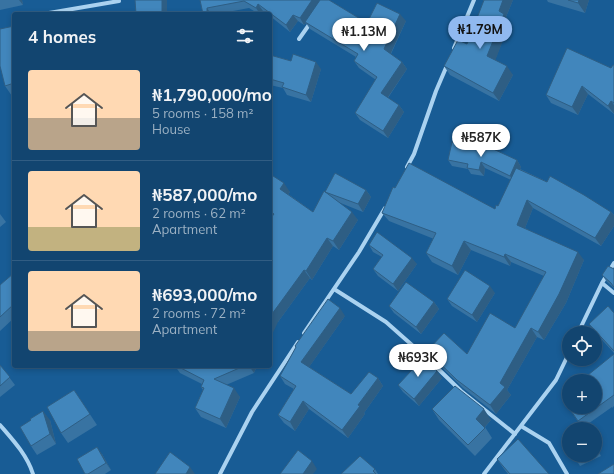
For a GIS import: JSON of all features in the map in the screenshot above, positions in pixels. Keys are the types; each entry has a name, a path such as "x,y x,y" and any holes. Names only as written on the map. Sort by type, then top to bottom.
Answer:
{"street":[{"path":"453,50 474,0"},
{"path":"55,12 119,1"},
{"path":"299,39 313,20"},
{"path":"403,174 414,154 450,56"},
{"path":"304,334 359,252 388,202"},
{"path":"581,326 602,283 614,263"},
{"path":"602,283 614,293"},
{"path":"334,289 386,322 461,391 515,434"},
{"path":"220,474 252,412 299,341"},
{"path":"484,474 556,380 563,366"},
{"path":"0,425 18,446 32,469 33,474"},
{"path":"521,426 549,443 567,474"}],"building":[{"path":"135,0 162,0 162,12 136,12"},
{"path":"200,0 312,0 300,18 293,15 286,25 272,14 272,12 269,12 258,4 256,8 244,1 207,8 207,12 203,12"},
{"path":"320,0 329,0 367,23 377,3 400,14 384,49 402,62 381,93 399,105 383,131 355,113 377,77 354,61 358,54 305,22"},
{"path":"484,0 503,0 499,11 504,14 487,56 507,66 493,93 444,66 458,40 467,44"},
{"path":"568,0 579,0 578,3"},
{"path":"12,26 12,84 5,86 0,66 0,29"},
{"path":"567,48 611,68 614,65 614,103 611,101 608,106 582,86 572,107 546,95"},
{"path":"293,54 316,62 306,95 282,87 284,83 272,80 272,56 291,61"},
{"path":"452,142 491,148 517,160 510,176 481,162 479,170 467,168 468,164 448,160"},
{"path":"409,163 495,209 496,205 498,206 516,168 547,182 550,176 611,212 595,238 527,200 517,225 578,252 559,294 538,332 531,328 500,383 505,387 490,405 457,380 427,351 444,333 467,354 490,313 515,328 546,272 505,254 504,257 464,241 452,266 426,253 436,233 382,213 393,187 395,188"},
{"path":"335,173 366,190 358,204 325,192"},
{"path":"272,175 284,183 280,189 313,212 324,191 352,212 333,241 327,238 306,271 304,270 272,314 272,216 274,214 272,212"},
{"path":"377,232 412,258 393,284 373,269 383,255 369,245"},
{"path":"608,266 614,269 614,287 602,275"},
{"path":"465,270 490,286 472,315 447,299"},
{"path":"12,275 12,306 0,317 0,285"},
{"path":"406,282 434,302 416,327 389,306"},
{"path":"328,299 340,308 301,362 351,394 369,372 378,378 342,430 303,401 290,422 278,415 296,386 280,376 296,347 295,346"},
{"path":"608,306 614,313 614,351 602,338 602,326 591,326 589,324"},
{"path":"614,354 614,395 602,404 602,374 589,374 599,366 602,366 602,364"},
{"path":"424,357 437,371 414,399 398,385"},
{"path":"0,365 10,377 0,386"},
{"path":"181,368 239,368 214,379 234,388 220,419 195,408 204,388 201,387 204,380"},
{"path":"455,386 484,409 476,419 485,428 468,445 432,409"},
{"path":"74,390 90,414 61,433 47,407"},
{"path":"43,411 50,434 31,446 20,427"},
{"path":"573,414 588,414 578,421"},
{"path":"518,439 549,474 510,474 497,459"},
{"path":"97,447 106,463 88,474 85,474 77,459"},
{"path":"298,450 312,461 303,474 280,474"},
{"path":"170,452 190,467 186,474 155,474"},
{"path":"360,456 375,469 373,471 376,474 341,474"},
{"path":"614,464 614,474 598,474"}]}
